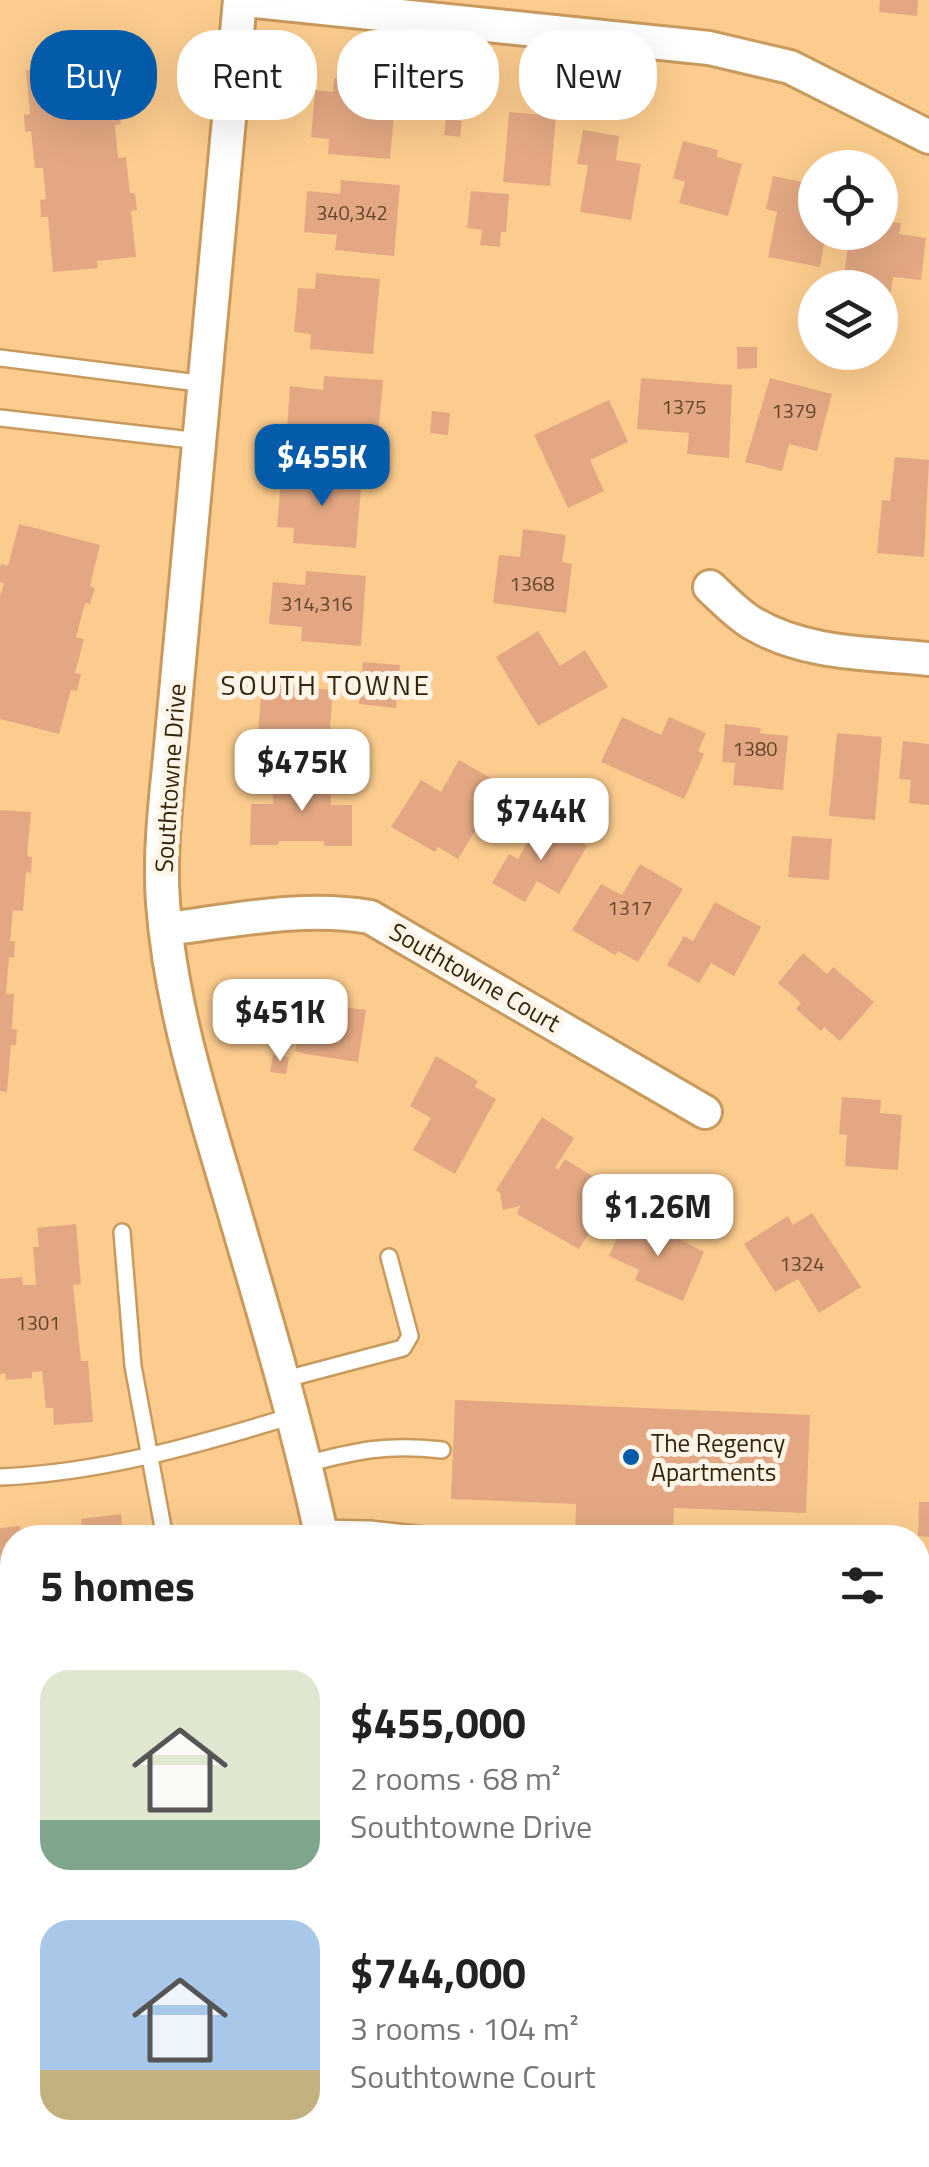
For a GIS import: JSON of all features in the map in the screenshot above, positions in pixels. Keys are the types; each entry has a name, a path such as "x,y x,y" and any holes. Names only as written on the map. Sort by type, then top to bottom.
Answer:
{"street":[{"path":"243,0 709,48 790,67 929,138"},
{"name":"Southtowne Drive","path":"243,0 162,854 166,929 192,1066 306,1464 319,1525"},
{"path":"710,588 750,622 785,639 815,648 929,659"},
{"name":"Southtowne Court","path":"166,929 302,913 370,916 705,1112"}],"lane":[{"path":"0,358 206,384"},
{"path":"0,418 200,441"},
{"path":"122,1232 133,1366 162,1525"},
{"path":"282,1380 403,1348 410,1336 389,1258"},
{"path":"0,1478 184,1449 292,1416"},
{"path":"306,1464 370,1448 400,1445 442,1450"}],"building":[{"path":"880,0 918,0 917,16 879,12"},
{"path":"26,70 30,70 30,114"},
{"path":"337,78 337,120 394,120 390,159 328,154 329,139 311,137 312,120 317,120 317,90 333,92"},
{"path":"509,112 519,113 519,120 556,120 550,186 503,182"},
{"path":"30,114 30,120 120,120 121,124 115,125 118,158 126,157 130,193 135,193 137,210 131,211 136,257 97,261 98,268 53,272 48,217 41,217 40,200 46,199 43,168 35,168 31,131 25,132 24,115"},
{"path":"446,120 462,121 460,137 444,135"},
{"path":"583,130 619,136 616,160 641,164 631,220 580,212 588,165 577,164"},
{"path":"683,141 718,150 717,157 742,164 728,216 679,203 685,182 673,178"},
{"path":"773,176 798,181 798,250 823,250 820,267 768,257 777,212 766,209"},
{"path":"341,180 400,185 394,256 335,250 337,235 304,232 307,191 340,194"},
{"path":"471,191 509,194 506,232 501,232 500,247 480,245 482,230 467,228"},
{"path":"898,223 899,234 926,238 921,280 898,278 898,270 845,270 847,250 898,250"},
{"path":"316,273 380,279 373,354 310,349 311,334 294,332 298,288 315,289"},
{"path":"737,347 757,347 757,368 737,369"},
{"path":"324,376 383,380 377,451 318,446 319,431 287,429 290,386 323,390"},
{"path":"641,378 732,385 729,458 687,454 689,433 637,429"},
{"path":"770,378 832,394 817,451 789,444 782,471 745,462"},
{"path":"609,400 628,442 590,460 604,491 568,508 534,435"},
{"path":"432,411 450,413 448,435 430,433"},
{"path":"895,457 929,460 924,557 877,553 882,500 890,501"},
{"path":"299,471 362,476 356,548 293,543 294,528 277,527 281,482 298,483"},
{"path":"19,524 100,545 90,586 95,588 90,604 85,603 76,637 84,639 75,673 81,674 77,691 71,690 59,734 0,719 0,596 4,583 0,582 0,568 1,564 8,566"},
{"path":"523,529 566,535 562,562 572,564 566,613 493,603 499,555 520,557"},
{"path":"306,571 366,576 361,646 301,641 302,627 269,624 273,582 305,585"},
{"path":"538,631 560,666 585,650 608,687 538,726 496,657"},
{"path":"363,662 400,665 396,708 359,704"},
{"path":"262,684 333,690 329,739 258,732"},
{"path":"622,717 661,735 669,717 706,733 698,751 704,754 684,799 601,762"},
{"path":"725,724 788,736 783,790 733,785 735,763 722,762"},
{"path":"837,733 882,737 875,820 829,816"},
{"path":"903,741 929,744 929,805 909,803 911,780 899,779"},
{"path":"459,760 503,785 458,859 438,847 435,852 391,827 421,780 441,792"},
{"path":"273,775 331,775 331,805 352,805 352,846 324,846 324,841 250,845 251,804 273,804"},
{"path":"0,810 31,812 27,856 32,857 31,873 26,872 23,911 13,910 10,941 15,941 14,958 9,957 6,994 14,994 12,1029 17,1029 16,1045 11,1045 7,1092 0,1091"},
{"path":"541,819 587,846 559,894 537,881 525,902 492,883 509,854 518,859"},
{"path":"792,836 832,839 829,880 788,877"},
{"path":"640,864 683,889 638,962 618,951 615,955 572,930 601,884 622,895"},
{"path":"715,902 761,927 734,976 711,963 699,983 667,965 684,936 693,941"},
{"path":"803,953 827,974 833,967 874,1002 840,1041 824,1027 821,1031 796,1009 801,1003 778,983"},
{"path":"314,998 366,1010 358,1062 305,1054 295,1051 297,1043 275,1039 280,1001 313,1006"},
{"path":"273,1055 289,1057 286,1074 270,1072"},
{"path":"436,1056 478,1081 475,1087 496,1099 455,1174 413,1150 431,1118 410,1106"},
{"path":"842,1097 881,1100 880,1113 902,1115 898,1170 845,1166 847,1135 839,1134"},
{"path":"542,1117 574,1138 555,1168 558,1170 565,1159 616,1191 579,1249 517,1214 520,1206 503,1210 496,1190"},
{"path":"812,1213 861,1287 819,1313 798,1279 775,1292 744,1244 788,1216 793,1225"},
{"path":"624,1222 654,1235 658,1228 704,1252 683,1301 635,1280 639,1270 609,1256"},
{"path":"76,1224 81,1284 73,1285 81,1361 88,1361 93,1422 54,1425 53,1408 46,1408 42,1371 32,1372 32,1378 6,1380 5,1373 0,1374 0,1279 22,1277 23,1285 36,1285 33,1247 39,1247 37,1228"},
{"name":"The Regency Apartments","path":"455,1400 810,1415 806,1513 674,1508 673,1525 575,1525 576,1504 451,1499"},
{"path":"919,1502 929,1502 929,1525 918,1525"},
{"path":"121,1514 122,1525 82,1525 81,1519"}],"place":[{"name":"The Regency Apartments","path":"631,1457"}],"district":[{"name":"SOUTH TOWNE","path":"326,685"}]}
